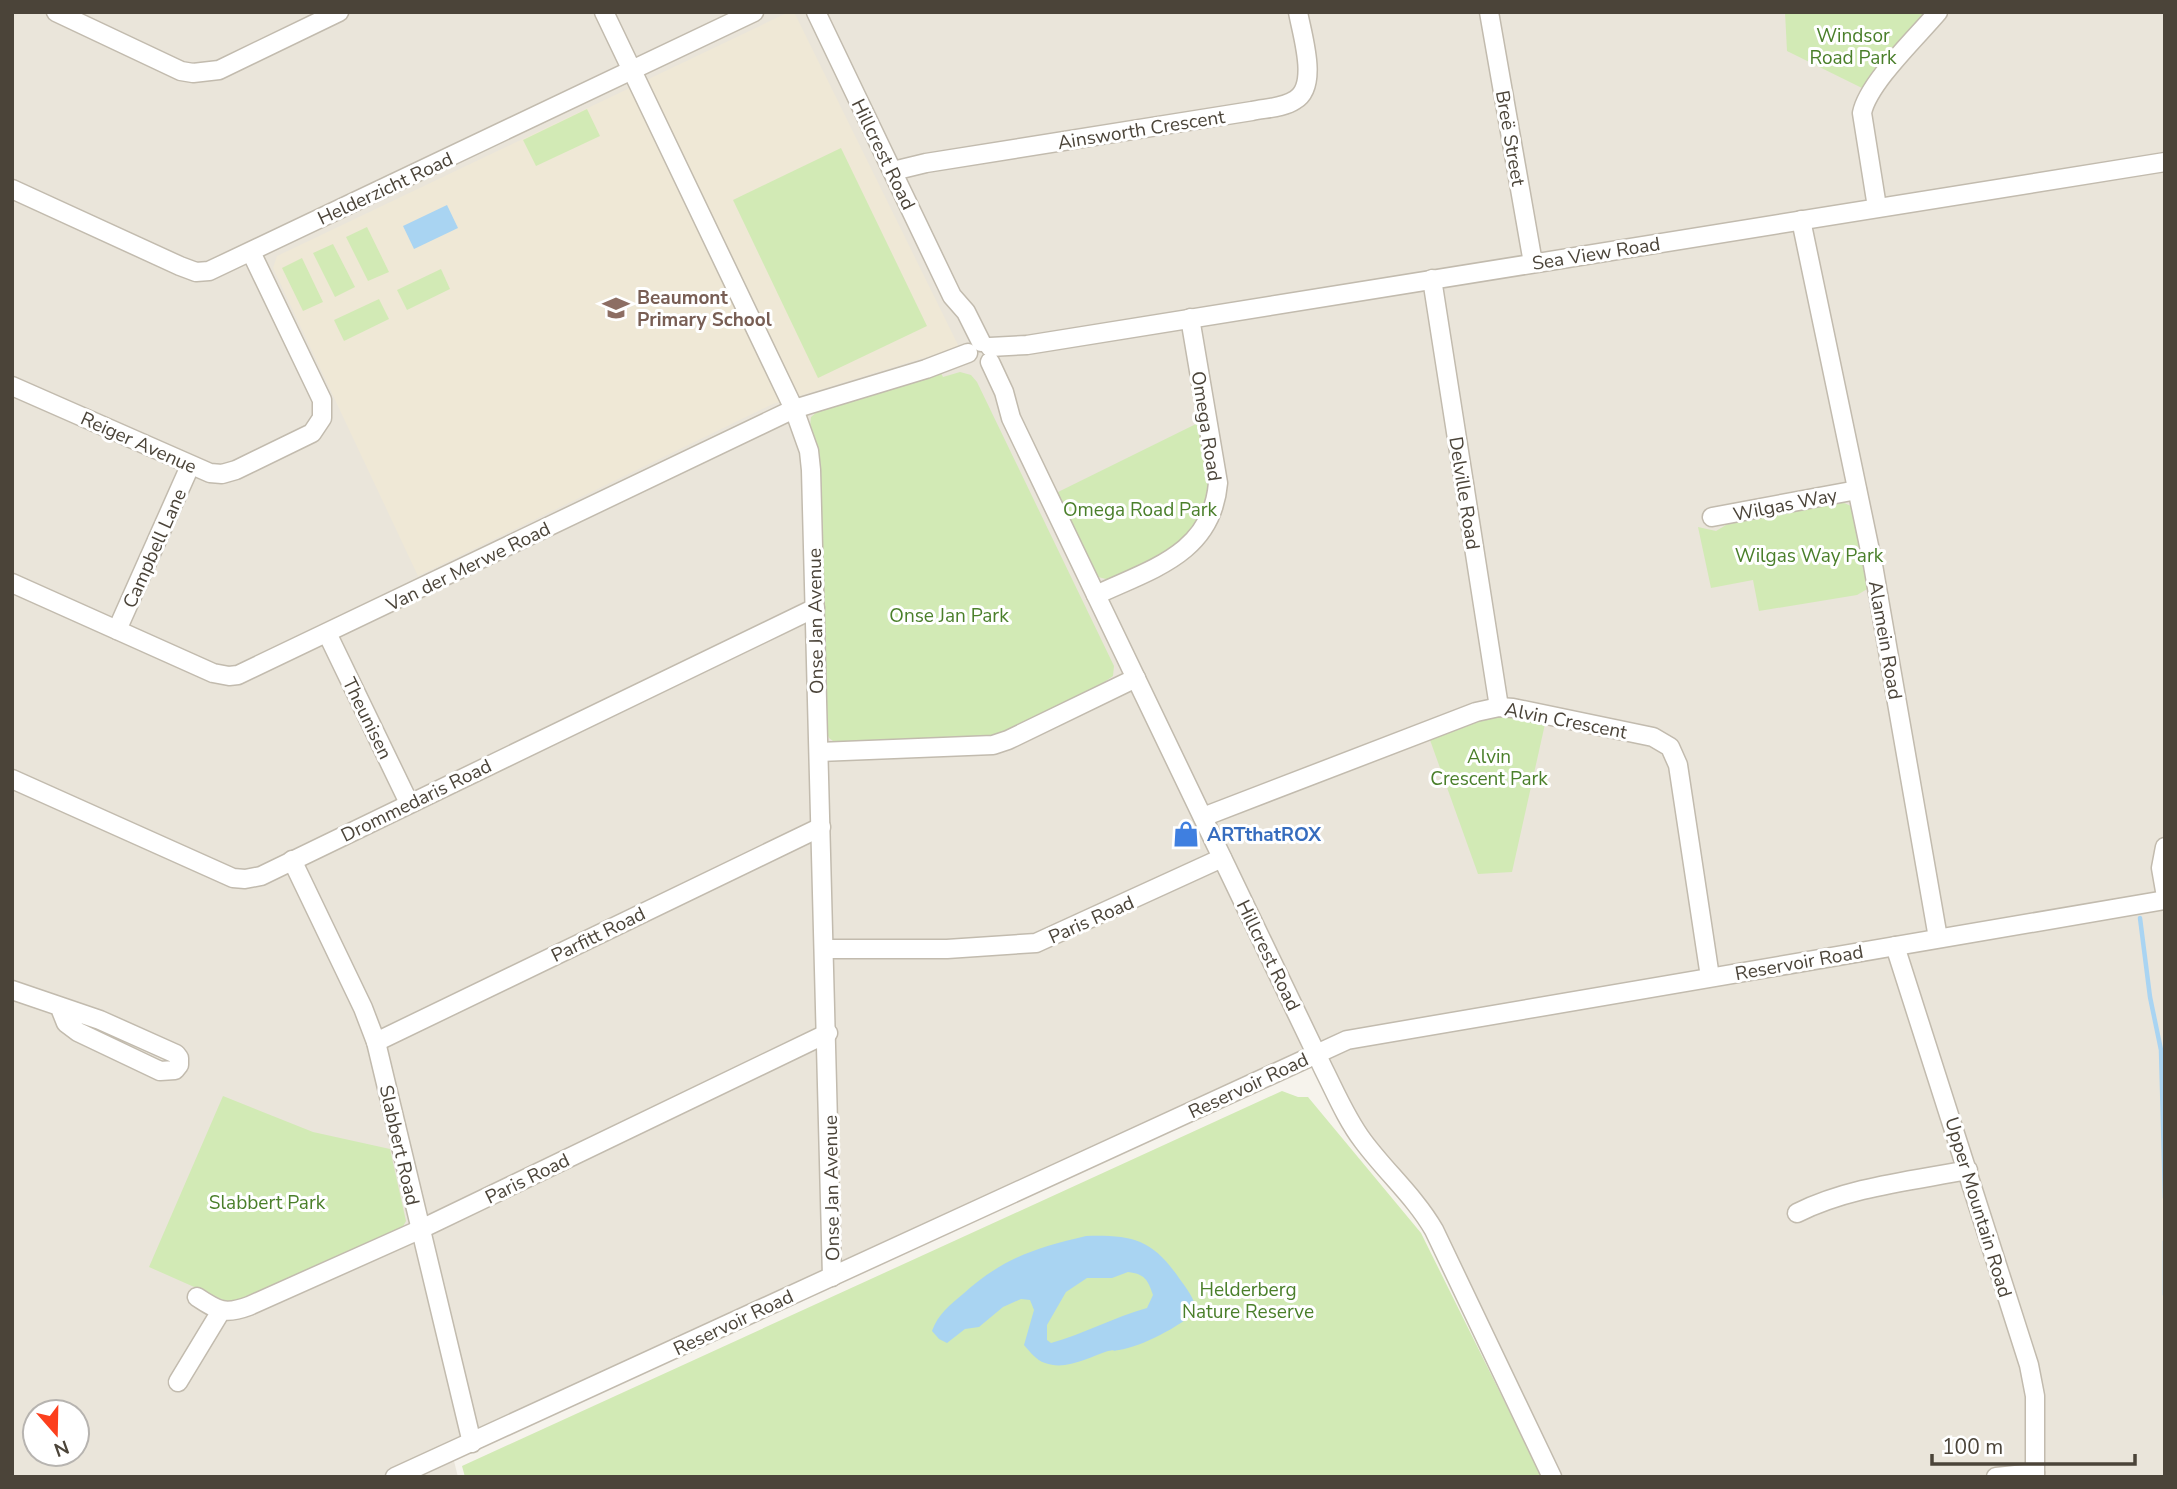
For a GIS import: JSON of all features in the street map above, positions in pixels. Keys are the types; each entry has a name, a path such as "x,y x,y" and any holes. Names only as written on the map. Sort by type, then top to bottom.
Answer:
{"street":[{"path":"56,12 85,18 181,71 204,73 219,70 339,12"},
{"name":"Onse Jan Avenue","path":"604,12 794,409 809,451 828,1033 832,1277"},
{"name":"Helderzicht Road","path":"12,190 196,272 209,271 754,12"},
{"name":"Hillcrest Road","path":"816,12 953,296 956,316 1004,392 1011,418 1353,1127 1424,1212 1552,1477"},
{"name":"Ainsworth Crescent","path":"893,171 926,163 1252,111 1293,102 1301,96 1308,81 1298,12"},
{"name":"Breë Street","path":"1489,12 1533,263"},
{"path":"1877,207 1861,113 1863,106 1872,89 1938,12"},
{"name":"Sea View Road","path":"981,355 1190,318 2165,162"},
{"name":"Alamein Road","path":"1801,219 1873,565 1938,938"},
{"name":"Reiger Avenue","path":"12,386 210,473 222,474 236,470 312,433 322,418 319,392 251,252"},
{"name":"Delville Road","path":"1432,279 1499,706"},
{"name":"Omega Road","path":"1096,595 1177,556 1196,540 1214,507 1218,482 1190,318"},
{"name":"Van der Merwe Road","path":"12,583 213,673 229,676 246,672 794,409 981,355"},
{"name":"Campbell Lane","path":"117,630 191,466"},
{"name":"Wilgas Way","path":"1712,517 1857,490"},
{"name":"Drommedaris Road","path":"12,779 233,878 261,876 815,608"},
{"name":"Theunisen","path":"327,633 409,803"},
{"path":"819,752 993,745 1136,678"},
{"name":"Alvin Crescent","path":"1203,817 1476,712 1499,706 1653,737 1670,747 1678,765 1710,977"},
{"name":"Parfitt Road","path":"376,1042 821,827"},
{"path":"2165,847 2161,868 2165,891"},
{"name":"Paris Road","path":"825,949 947,949 1037,943 1222,858"},
{"name":"Slabbert Road","path":"292,860 363,1008 376,1042 472,1443"},
{"name":"Reservoir Road","path":"396,1477 1347,1040 2165,900"},
{"name":"Upper Mountain Road","path":"1895,946 2033,1380 2035,1475 1996,1477"},
{"path":"12,990 100,1020 176,1054 180,1065 170,1071 160,1070 78,1032 66,1023 60,1008"},
{"name":"Paris Road","path":"221,1311 230,1312 249,1306 419,1230 828,1033"},
{"path":"1797,1213 1849,1194 1968,1170"},
{"path":"178,1382 221,1311 197,1297"}],"shaded area":[{"path":"12,12 2165,12 2165,1477 1556,1477 1437,1228 1366,1139 1316,1055 452,1453 458,1477 12,1477"},
{"name":"Beaumont Primary School","path":"789,12 794,12 959,347 773,404 418,576 273,268 277,256"}],"green space":[{"name":"Windsor Road Park","path":"1785,12 1930,12 1864,89 1787,51"},
{"path":"587,109 600,136 536,166 523,140"},
{"path":"841,148 927,326 818,378 733,200"},
{"path":"367,227 389,272 368,281 346,237"},
{"path":"333,244 355,287 335,297 313,253"},
{"path":"302,258 323,302 303,311 282,268"},
{"path":"441,269 450,289 407,310 397,290"},
{"path":"379,299 389,319 344,341 334,320"},
{"name":"Onse Jan Park","path":"960,372 971,375 977,382 1114,666 1113,676 1103,683 1104,687 992,739 837,744 829,738 826,731 815,445 810,426 811,417 818,411 941,373 943,377"},
{"name":"Omega Road Park","path":"1200,422 1210,479 1203,516 1174,550 1110,580 1098,577 1056,493"},
{"name":"Wilgas Way Park","path":"1842,502 1851,506 1854,512 1869,588 1857,595 1759,611 1753,580 1711,588 1698,527 1716,531 1731,522"},
{"name":"Alvin Crescent Park","path":"1500,716 1545,724 1512,872 1478,874 1430,740"},
{"name":"Helderberg Nature Reserve","path":"1282,1091 1298,1097 1308,1097 1421,1233 1542,1477 465,1477 462,1466"},
{"name":"Slabbert Park","path":"223,1096 313,1132 390,1149 406,1221 400,1232 246,1302 228,1302 149,1267"}],"water":[{"path":"447,205 458,228 414,249 403,226"},
{"path":"1086,1236 1116,1237 1150,1247 1179,1278 1192,1297 1196,1311 1171,1329 1138,1345 1061,1365 1042,1362 1024,1345 1034,1310 1030,1300 1021,1299 1003,1307 979,1327 965,1329 947,1343 932,1331 949,1306 992,1271 1020,1256","holes":["1128,1272 1138,1274 1147,1282 1153,1295 1147,1308 1051,1343 1047,1340 1047,1325 1066,1292 1087,1278 1112,1278"]}],"waterway":[{"path":"2140,918 2150,997 2161,1050 2165,1198"},
{"path":"2165,1241 2165,1295"}],"place":[{"name":"Beaumont Primary School","path":"616,308"},
{"name":"ARTthatROX","path":"1186,834"}]}
